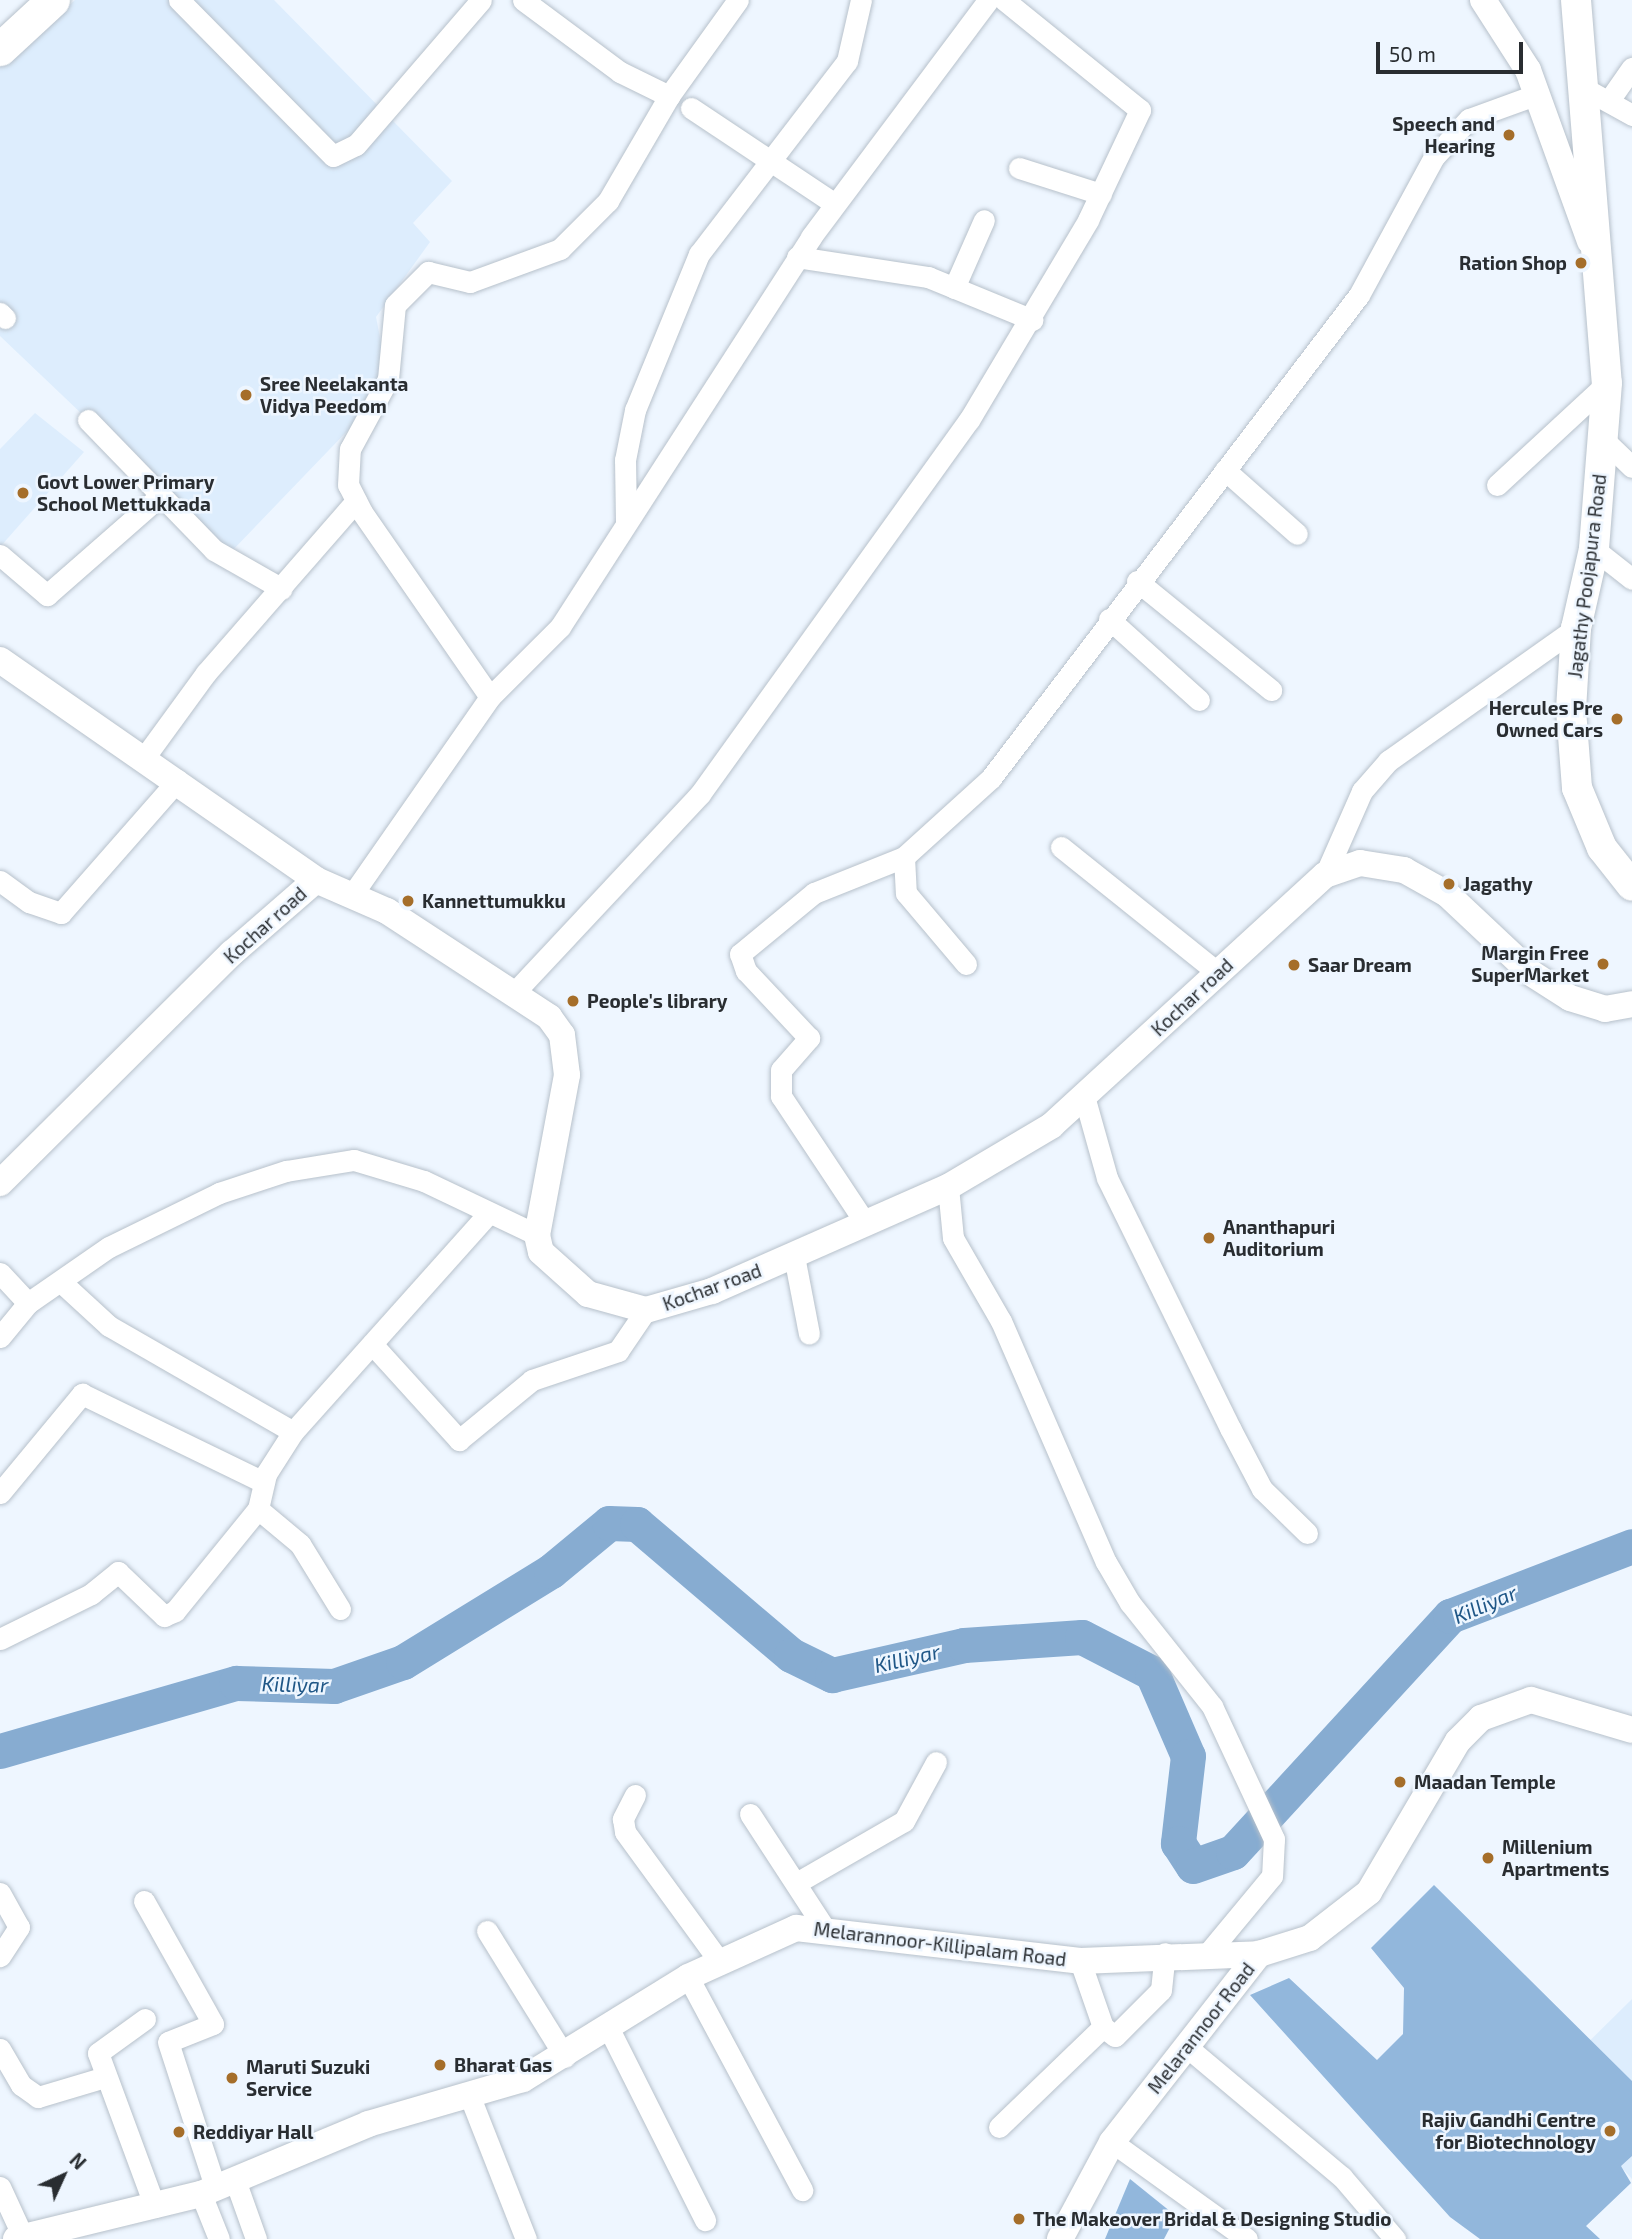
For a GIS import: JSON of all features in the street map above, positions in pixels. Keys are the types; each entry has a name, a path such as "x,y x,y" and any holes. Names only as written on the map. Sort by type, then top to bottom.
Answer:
{"main road":[{"path":"0,49 53,0"},
{"name":"Jagathy Poojapura Road","path":"1576,0 1580,86 1603,275 1607,383 1594,549 1576,628 1571,710 1577,788 1602,848 1632,887"}],"street":[{"path":"179,0 333,156 356,145 481,0"},
{"path":"523,0 621,72 669,96"},
{"path":"489,697 356,501 345,468 388,379 395,305 428,272 470,282 560,249 608,201 669,96 738,0"},
{"path":"626,522 625,460 635,410 699,254 772,163 847,61 861,0"},
{"path":"354,892 489,697 560,627 797,257 988,0"},
{"path":"513,994 700,794 969,420 1033,320 1101,194 1140,110 1004,0"},
{"path":"1483,0 1528,70 1603,275"},
{"path":"1610,99 1632,68"},
{"path":"1580,86 1610,99 1632,115"},
{"path":"866,1224 781,1096 782,1070 809,1038 746,971 740,954 814,893 904,857 991,778 1136,581 1359,295 1434,157 1469,119 1535,94"},
{"path":"691,108 835,204"},
{"path":"1019,168 1101,194"},
{"path":"954,288 984,220"},
{"path":"797,257 882,268 954,288 1033,320"},
{"path":"1497,485 1607,383"},
{"path":"88,420 214,550 282,589"},
{"path":"1604,440 1632,467"},
{"path":"1225,470 1297,534"},
{"path":"0,555 47,595 160,496"},
{"path":"144,758 206,673 356,501"},
{"path":"1594,549 1632,579"},
{"path":"1136,581 1271,690"},
{"path":"1109,619 1199,700"},
{"path":"1325,875 1362,791 1388,761 1576,628"},
{"path":"1,664 178,780 316,880"},
{"path":"0,881 29,902 61,913 178,780"},
{"path":"1061,848 1218,973"},
{"path":"904,857 906,893 966,964"},
{"name":"Kochar road","path":"0,1183 222,962 316,880 354,892 549,1017 566,1052 537,1235 541,1252 588,1294 646,1310 712,1292 948,1187 1051,1126 1325,875 1360,863 1404,870 1447,894 1531,973 1570,998 1605,1009 1632,1004"},
{"path":"1084,1096 1107,1178 1230,1428 1262,1489 1307,1532"},
{"path":"0,1337 28,1303 108,1247 219,1193 286,1171 354,1160 424,1181 488,1214 537,1235"},
{"path":"948,1187 953,1238 1001,1321 1106,1562 1130,1603 1212,1706 1274,1839 1272,1876 1208,1953"},
{"path":"0,1639 92,1594 118,1573 164,1616 176,1611 258,1509 263,1482 293,1432 488,1214"},
{"path":"794,1256 809,1334"},
{"path":"0,1273 28,1303"},
{"path":"61,1282 110,1326 293,1432"},
{"path":"372,1344 460,1440 532,1380 618,1351 646,1310"},
{"path":"0,1493 82,1394 263,1482"},
{"path":"258,1509 300,1544 340,1609"},
{"name":"Melarannoor Road","path":"1060,2239 1112,2142 1259,1954 1310,1938 1369,1892 1458,1741 1481,1718 1531,1700 1632,1730"},
{"path":"799,1882 904,1821 936,1762"},
{"path":"635,1795 623,1819 625,1832 719,1961"},
{"path":"750,1814 799,1882 825,1928"},
{"path":"0,1893 19,1927 0,1956"},
{"path":"144,1901 213,2024 168,2042 217,2187 219,2239"},
{"name":"Melarannoor-Killipalam Road","path":"19,2238 155,2207 217,2187 368,2124 470,2097 565,2057 688,1977 796,1928 825,1928 1080,1961 1165,1953 1259,1954"},
{"path":"486,1931 565,2057"},
{"path":"1080,1961 1103,2027 1115,2036 1161,1990 1165,1953"},
{"path":"688,1977 802,2190"},
{"path":"145,2019 100,2049 105,2077 155,2207"},
{"path":"999,2127 1103,2027"},
{"path":"609,2029 705,2220"},
{"path":"1188,2047 1342,2177 1395,2239"},
{"path":"0,2049 6,2076 38,2097 105,2077"},
{"path":"470,2097 526,2239"},
{"path":"1112,2142 1247,2239"},
{"path":"0,2187 19,2238"},
{"path":"217,2187 256,2239"}],"shaded area":[{"path":"75,0 274,0 452,181 413,223 430,242 376,317 386,368 353,425 229,554 0,336 0,66"},
{"name":"Govt Lower Primary School Mettukkada","path":"35,413 84,452 0,547 0,449"},
{"path":"1434,1885 1632,2081 1632,2156 1621,2166 1631,2183 1586,2226 1600,2239 1480,2239 1450,2217 1250,1995 1289,1978 1377,2060 1403,2034 1404,1988 1371,1948"},
{"name":"Rajiv Gandhi Centre for Biotechnology","path":"1632,1999 1632,2179 1546,2084"},
{"path":"1130,2179 1176,2216 1164,2239 1105,2239"}],"waterway":[{"name":"Killiyar","path":"0,1751 236,1683 334,1686 403,1662 551,1571 609,1523 637,1524 791,1655 832,1675 964,1645 1082,1637 1152,1673 1188,1756 1178,1843 1193,1866 1233,1852 1450,1616 1632,1546"}],"place":[{"name":"Speech and Hearing","path":"1509,135"},
{"name":"Ration Shop","path":"1581,263"},
{"name":"Sree Neelakanta Vidya Peedom","path":"246,395"},
{"name":"Govt Lower Primary School Mettukkada","path":"23,493"},
{"name":"Hercules Pre Owned Cars","path":"1617,719"},
{"name":"Jagathy","path":"1449,884"},
{"name":"Kannettumukku","path":"408,901"},
{"name":"Margin Free SuperMarket","path":"1603,964"},
{"name":"Saar Dream","path":"1294,965"},
{"name":"People's library","path":"573,1001"},
{"name":"Ananthapuri Auditorium","path":"1209,1238"},
{"name":"Maadan Temple","path":"1400,1782"},
{"name":"Millenium Apartments","path":"1488,1858"},
{"name":"Bharat Gas","path":"440,2065"},
{"name":"Maruti Suzuki Service","path":"232,2078"},
{"name":"Rajiv Gandhi Centre for Biotechnology","path":"1610,2131"},
{"name":"Reddiyar Hall","path":"179,2132"},
{"name":"The Makeover Bridal & Designing Studio","path":"1019,2219"}]}
